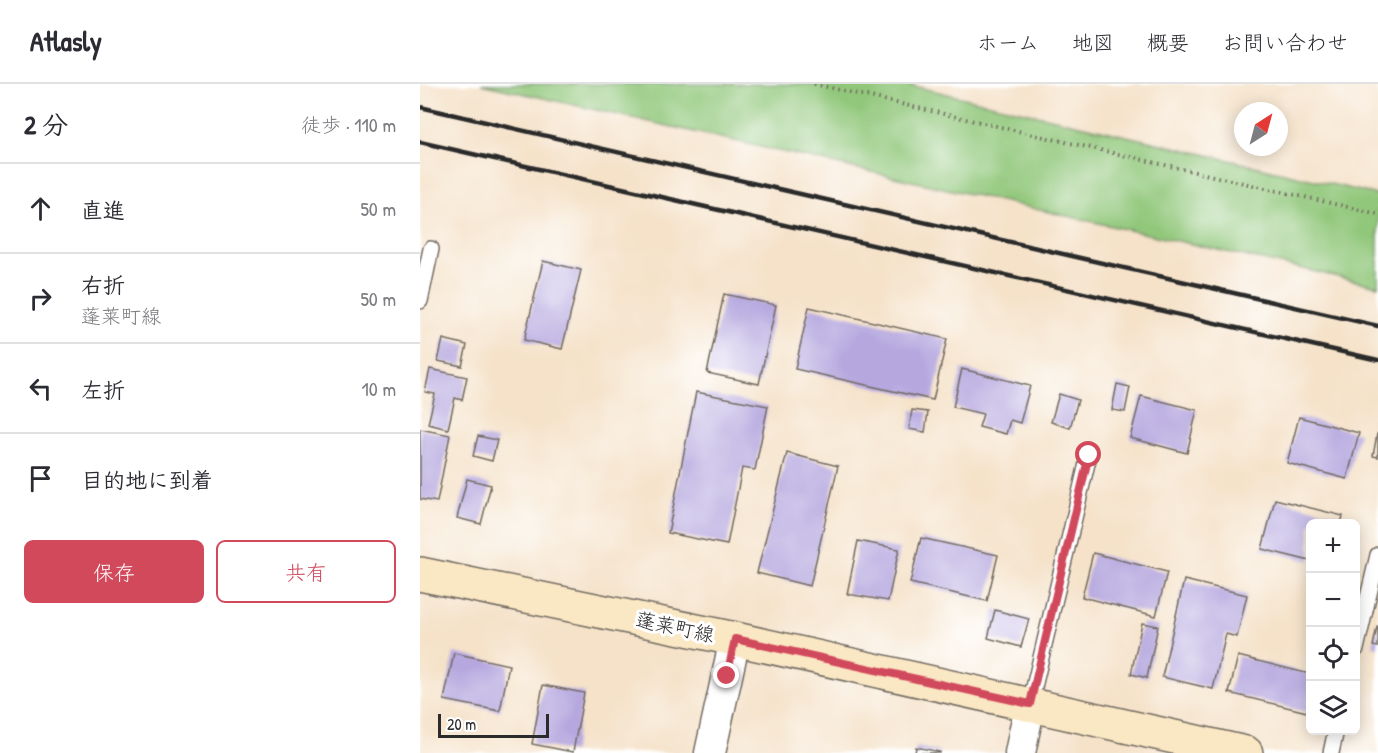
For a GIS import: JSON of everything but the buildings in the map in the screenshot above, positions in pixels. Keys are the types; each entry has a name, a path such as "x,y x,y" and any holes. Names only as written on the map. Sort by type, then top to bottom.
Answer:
{"street":[{"name":"蓬莱町線","path":"420,574 735,639 1246,753"},
{"path":"710,753 735,639"},
{"path":"1020,753 1030,704"}],"lane":[{"path":"420,301 431,249"},
{"path":"1030,704 1089,455"},
{"path":"1360,633 1378,555"},
{"path":"1331,753 1335,735"}],"path":[{"path":"814,84 1378,214"}],"green space":[{"path":"481,84 905,84 1378,195 1378,286"}],"railway":[{"path":"420,107 1378,326"},
{"path":"420,142 1378,360"}],"route":[{"path":"727,676 735,639 1030,704 1089,455"}]}
